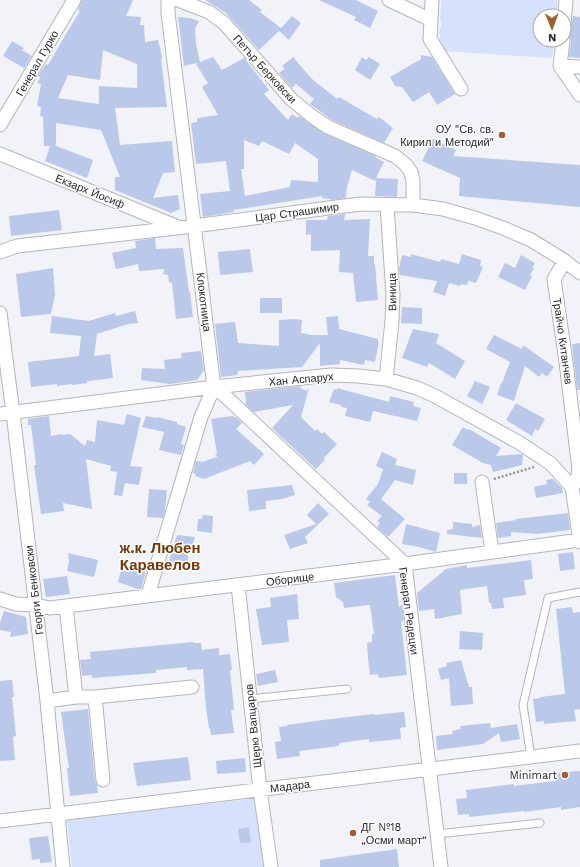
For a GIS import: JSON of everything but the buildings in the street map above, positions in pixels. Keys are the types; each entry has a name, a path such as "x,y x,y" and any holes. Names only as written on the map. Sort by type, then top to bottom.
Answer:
{"street":[{"name":"Генерал Гурко","path":"0,125 74,0"},
{"name":"Клокотница","path":"168,0 169,21 214,387"},
{"name":"Петър Берковски","path":"178,0 209,12 224,22 292,100 313,117 328,127 395,156 405,164 412,176 413,202"},
{"path":"389,0 431,20"},
{"path":"432,0 430,39 461,89"},
{"path":"562,48 560,66 580,96"},
{"path":"560,66 580,67"},
{"name":"Екзарх Йосиф","path":"0,154 180,228"},
{"name":"Цар Страшимир","path":"0,252 17,246 180,228 336,207 361,204 386,205 413,202 475,218 504,228 531,240 565,261 580,273"},
{"name":"Виница","path":"386,205 393,295 386,379"},
{"name":"Трайчо Китанчев","path":"565,261 554,279 579,470 578,480 572,487 580,541"},
{"name":"Георги Бенковски","path":"0,313 6,413 35,605 47,701 63,867"},
{"name":"Хан Аспарух","path":"6,413 214,387 331,375 386,379 416,388 435,396 518,442 550,463 572,487"},
{"path":"148,595 201,417 214,387"},
{"name":"Генерал Редецки","path":"214,387 405,564 441,867"},
{"path":"482,482 492,552"},
{"name":"Оборище","path":"0,599 16,604 35,605 50,608 580,541"},
{"name":"Щерю Вапцаров","path":"238,585 260,790 271,867"},
{"path":"66,606 76,697"},
{"path":"47,701 192,687"},
{"path":"95,697 104,780"},
{"name":"Мадара","path":"0,821 580,751"}],"lane":[{"path":"531,757 523,705 548,598 580,592"},
{"path":"250,699 347,688"},
{"path":"437,834 540,823"}],"path":[{"path":"482,482 550,463"}],"shaded area":[{"path":"441,0 558,0 557,8 532,8 532,48 553,48 552,58 442,51 436,40 441,38 439,33 441,27"},
{"path":"258,798 267,867 72,867 67,820"}],"place":[{"name":"ОУ \"Св. св. Кирил и Методий\"","path":"502,135"},
{"name":"Minimart","path":"565,775"},
{"name":"ДГ №18 „Осми март“","path":"353,833"}],"district":[{"name":"ж.к. Любен Каравелов","path":"160,556"}]}
